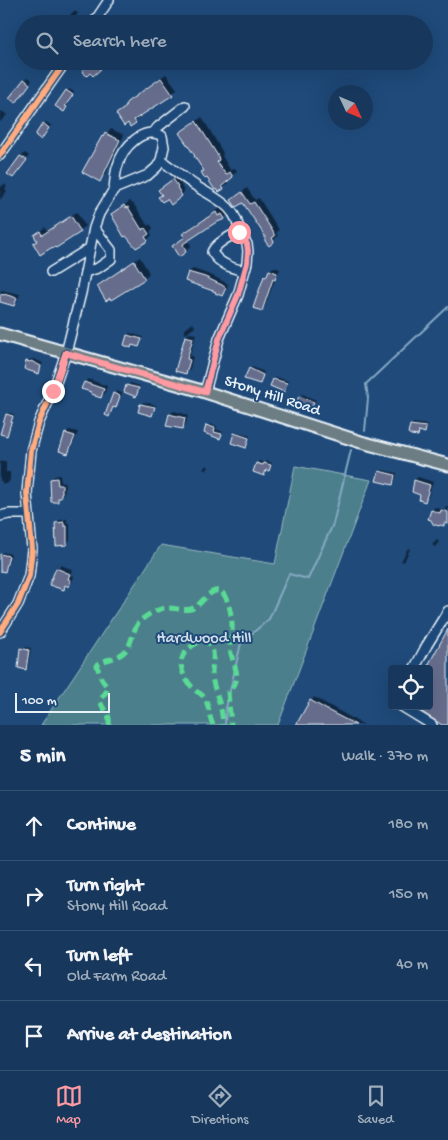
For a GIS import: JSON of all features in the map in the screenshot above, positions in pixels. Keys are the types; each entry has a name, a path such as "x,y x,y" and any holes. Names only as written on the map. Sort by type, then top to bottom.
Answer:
{"main road":[{"name":"Stony Hill Road","path":"0,334 205,392 361,442 448,465"}],"street":[{"path":"99,15 109,0"},
{"path":"0,155 60,70"},
{"path":"0,632 18,604 29,576 32,549 27,493 31,451 39,422 53,391 66,353 82,293 94,228 99,214 114,189 118,163 123,154 139,136 153,132 185,106"},
{"path":"114,189 148,174 161,160 164,140 162,136 153,132"},
{"path":"161,160 195,186 228,206 238,222 239,232 247,244 248,251 238,295 219,339 205,392"},
{"path":"85,272 98,268 111,259 111,250 94,228"},
{"path":"239,232 231,235 216,246 212,252 220,262 234,269 244,271"},
{"path":"51,272 90,248"},
{"path":"0,516 29,514"},
{"path":"416,665 448,611"},
{"path":"408,710 432,725"}],"green space":[{"name":"Hardwood Hill","path":"295,466 371,480 278,725 41,725 161,545 275,564"}],"building":[{"path":"83,70 100,70 93,76 90,73 87,76 82,72"},
{"path":"161,78 173,95 134,120 136,123 130,127 128,123 124,126 116,114 126,107 127,102"},
{"path":"24,79 30,84 16,103 9,98"},
{"path":"66,90 73,95 65,106 67,107 64,112 55,106"},
{"path":"196,121 218,156 219,160 217,162 226,175 230,172 233,177 222,186 224,189 219,192 217,189 215,190 207,178 205,179 201,172 204,171 179,133"},
{"path":"43,123 49,128 41,140 35,135"},
{"path":"105,133 120,140 100,182 82,172"},
{"path":"20,156 27,160 13,178 7,174"},
{"path":"173,179 182,196 171,205 167,199 162,202 158,197 162,195 158,190"},
{"path":"242,192 250,204 254,202 275,236 272,238 274,242 269,246 265,241 265,236 243,203 236,207 231,200"},
{"path":"124,205 126,208 128,207 142,230 145,228 149,234 145,237 148,241 136,248 126,236 124,237 111,214"},
{"path":"216,212 218,216 222,214 225,219 215,223 183,244 186,252 179,257 172,246 185,237 182,234"},
{"path":"71,216 81,232 56,248 51,248 40,255 33,243 37,241 34,235 40,231 42,235"},
{"path":"134,261 145,279 111,300 110,298 106,301 97,286"},
{"path":"269,270 277,273 275,280 273,279 262,311 253,308 264,276 266,277"},
{"path":"188,272 222,285 226,288 222,296 185,281"},
{"path":"0,294 17,298 14,306 0,302"},
{"path":"127,335 142,339 139,347 132,345 131,348 124,345"},
{"path":"185,336 193,338 187,359 190,360 186,374 175,371"},
{"path":"26,361 31,361 41,366 39,374 24,369"},
{"path":"249,368 263,375 260,384 244,379"},
{"path":"273,379 287,383 284,392 270,386"},
{"path":"84,382 104,389 101,398 81,389"},
{"path":"126,385 139,388 136,397 124,392"},
{"path":"113,393 120,396 116,408 113,407 109,417 105,415"},
{"path":"299,396 314,402 312,408 296,403"},
{"path":"140,404 155,407 152,416 138,412"},
{"path":"6,414 13,416 7,436 0,434"},
{"path":"169,414 185,418 183,429 166,426"},
{"path":"206,425 215,428 214,432 222,434 220,439 204,433"},
{"path":"410,425 426,427 425,433 419,431 418,436 411,435 408,433"},
{"path":"65,433 75,436 68,454 59,451"},
{"path":"234,433 249,438 246,448 231,443"},
{"path":"256,463 271,465 269,471 266,470 264,476 253,472"},
{"path":"379,471 395,475 393,485 376,481"},
{"path":"57,478 58,485 62,485 61,498 58,498 58,502 51,502 50,479"},
{"path":"414,480 430,485 425,502 419,500 420,495 412,492"},
{"path":"431,510 440,513 441,510 448,512 448,524 444,523 444,526 439,526 433,524 428,519"},
{"path":"64,522 64,526 67,526 67,545 56,546 55,523"},
{"path":"0,554 9,556 5,572 0,571"},
{"path":"56,568 70,574 68,579 71,580 69,587 65,585 64,590 49,585"},
{"path":"448,629 448,725 442,725 419,710 433,710 433,665 428,665"},
{"path":"20,648 29,650 26,670 18,668"},
{"path":"310,700 329,711 356,725 296,725"}],"waterway":[{"path":"365,431 368,398 366,384 448,307"},
{"path":"225,725 226,708 241,643 269,619 289,574 308,579 333,524 351,450"}],"marked path":[{"path":"109,725 108,714 100,700 107,687 101,678 97,666 99,663 123,653 127,649 138,624 149,614 165,608 191,609 215,591 220,591 224,594 232,620 230,650 237,676 233,687 228,692 231,725"},
{"path":"213,725 205,699 188,682 181,666 181,660 187,650 195,644 205,641 210,644 213,651 212,678 222,712 222,725"}],"cycle path":[{"path":"0,155 60,70"},
{"path":"0,632 18,604 29,576 32,549 27,493 31,451 39,422 53,391 66,353"}],"route":[{"path":"53,391 66,353 205,392 219,339 238,295 247,263 247,244 239,232"}]}
